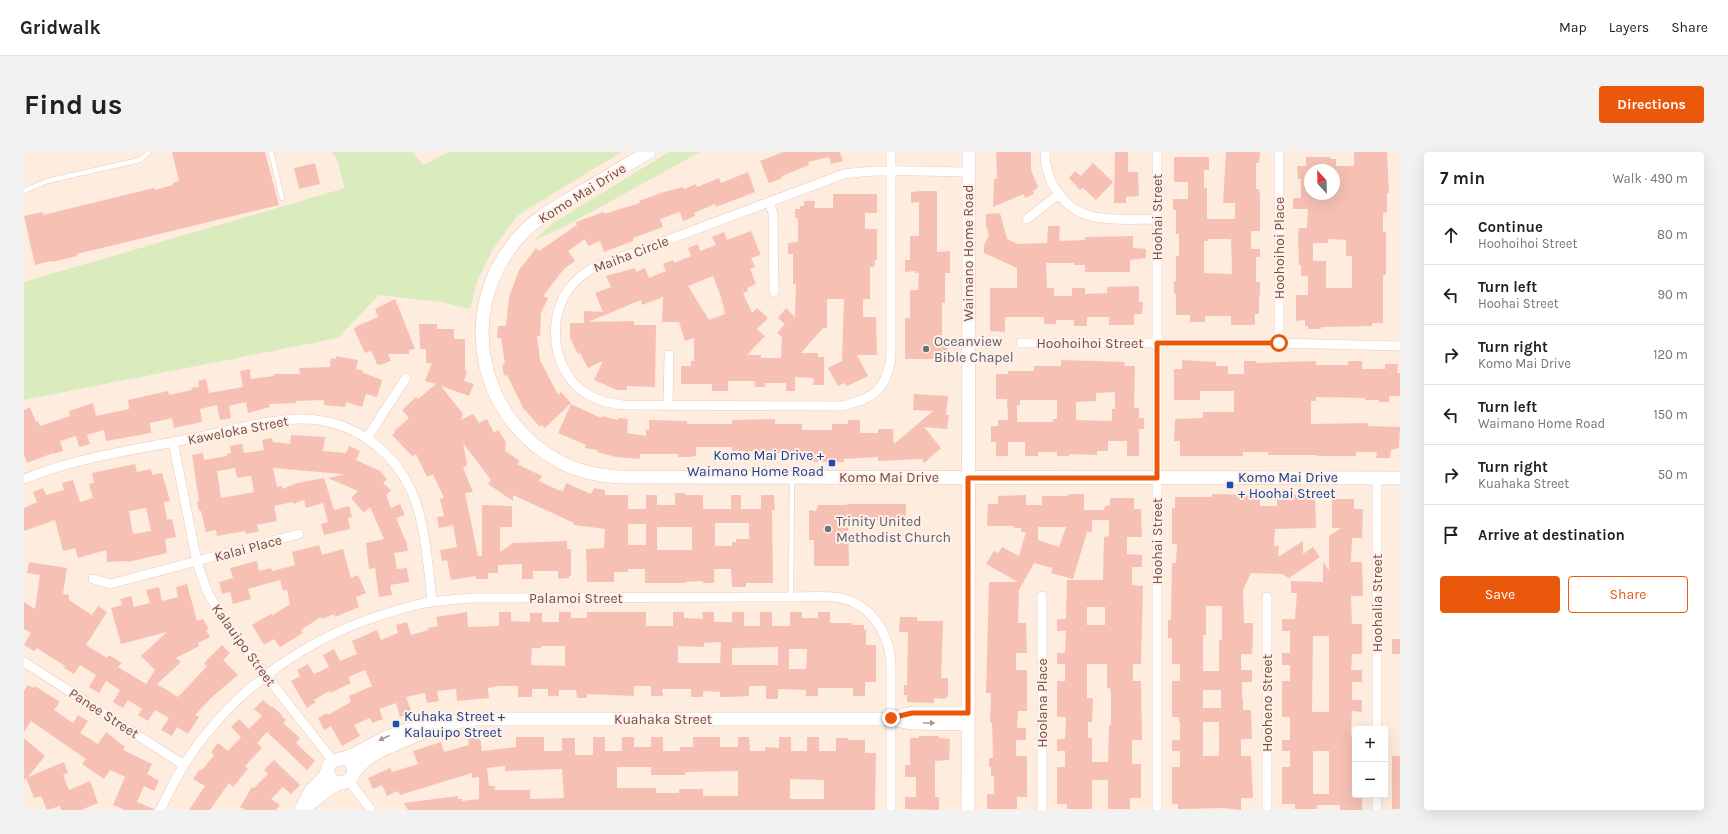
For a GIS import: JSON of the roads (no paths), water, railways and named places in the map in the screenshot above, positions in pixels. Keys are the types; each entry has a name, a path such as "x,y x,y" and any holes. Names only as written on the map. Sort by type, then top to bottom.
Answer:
{"street":[{"name":"Komo Mai Drive","path":"649,152 550,211 521,234 508,250 494,275 485,304 482,318 484,356 487,372 496,396 512,422 532,442 562,463 587,472 620,477 1400,478"},
{"path":"891,152 891,172"},
{"name":"Waimano Home Road","path":"968,810 969,152"},
{"path":"1045,152 1049,177 1059,194 1074,208 1095,217 1110,219 1157,219"},
{"name":"Hoohai Street","path":"1157,152 1157,810"},
{"name":"Hoohoihoi Place","path":"1279,152 1279,343"},
{"name":"Maiha Circle","path":"891,172 891,357 888,374 884,382 877,390 858,402 841,406 624,405 598,400 570,379 560,362 555,340 556,316 568,291 575,282 593,268 844,174 891,172 969,172"},
{"path":"1027,219 1059,194"},
{"path":"769,202 773,213 774,292"},
{"name":"Hoohoihoi Street","path":"1021,343 1279,343 1400,346"},
{"path":"668,405 669,355"},
{"path":"367,438 406,378"},
{"name":"Kaweloka Street","path":"24,479 70,463 283,420 319,420 337,424 367,438 384,452 397,468 415,500 421,523 432,602"},
{"name":"Kalauipo Street","path":"172,442 196,562 216,610 334,763"},
{"name":"Hoohalia Street","path":"1377,478 1377,726"},
{"name":"Kalai Place","path":"93,579 110,584 299,534"},
{"name":"Hoolana Place","path":"1042,596 1042,810"},
{"name":"Palamoi Street","path":"160,810 184,765 218,721 266,676 295,655 336,632 372,617 432,602 472,598 835,597 860,606 878,622 884,632 890,651 890,810"},
{"name":"Hooheno Street","path":"1267,597 1267,810"},
{"name":"Panee Street","path":"24,662 184,765"},
{"name":"Kuahaka Street","path":"302,810 310,792 325,776 334,763 351,756 375,742 415,727 478,719 891,718 912,723 968,718"},
{"name":"Kuahaka Street","path":"302,810 329,789 347,779 365,760 381,751 418,735 435,725"},
{"path":"334,763 351,763 347,779 331,779 334,763"},
{"path":"347,779 371,810"},
{"path":"1377,798 1377,810"}],"lane":[{"path":"24,191 47,181 140,160 149,152"},
{"path":"271,152 282,198"},
{"path":"791,597 792,477"}],"place":[{"name":"Oceanview Bible Chapel","path":"926,349"},
{"name":"Komo Mai Drive + Waimano Home Road","path":"832,463"},
{"name":"Komo Mai Drive + Hoohai Street","path":"1230,485"},
{"name":"Trinity United Methodist Church","path":"828,529"},
{"name":"Kuhaka Street + Kalauipo Street","path":"396,724"}]}
